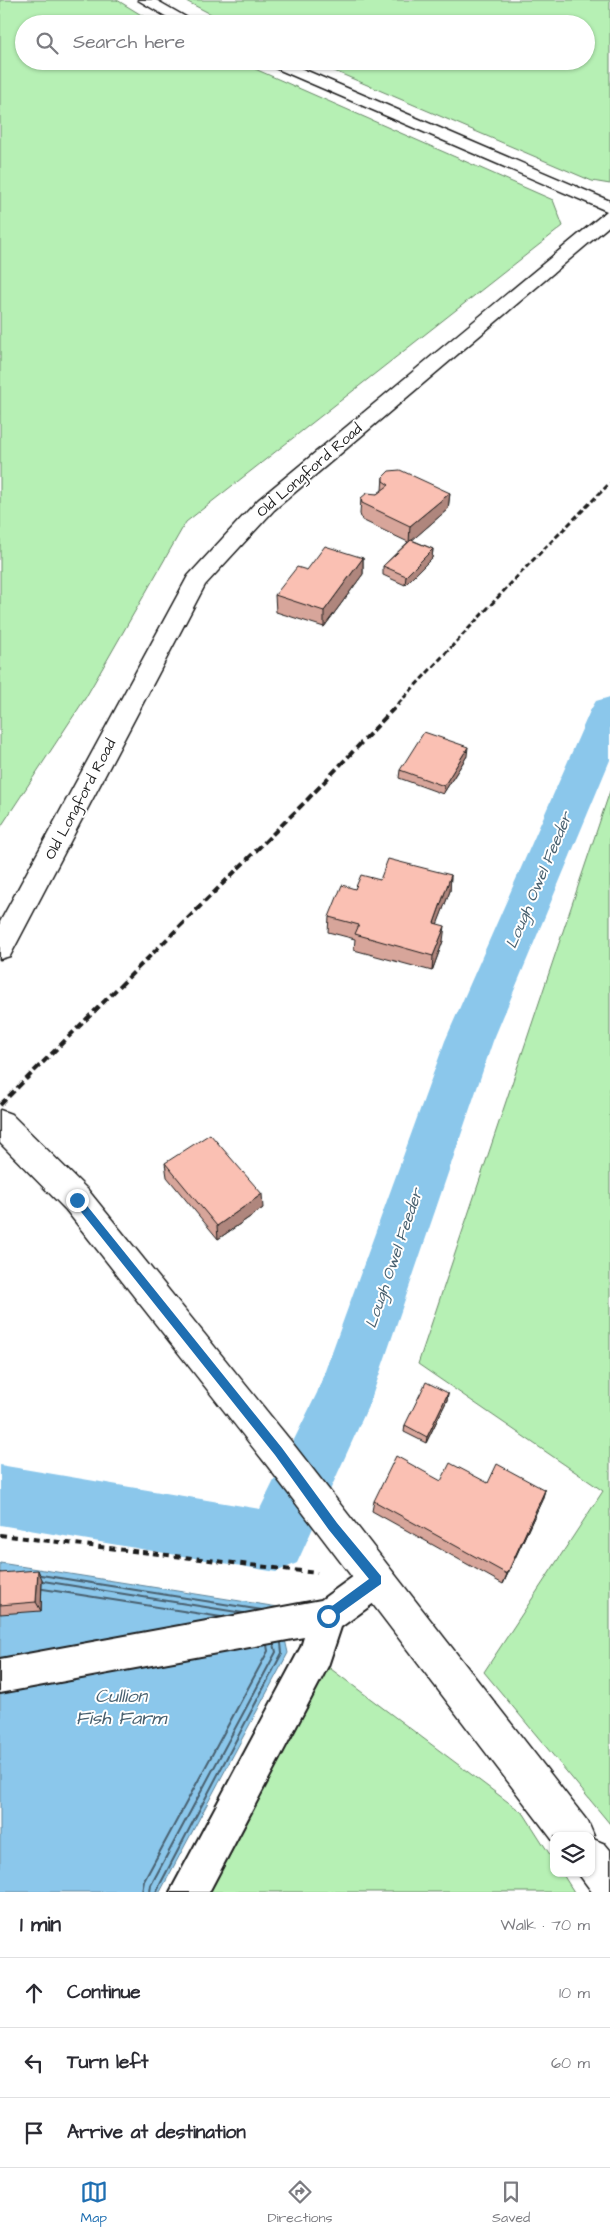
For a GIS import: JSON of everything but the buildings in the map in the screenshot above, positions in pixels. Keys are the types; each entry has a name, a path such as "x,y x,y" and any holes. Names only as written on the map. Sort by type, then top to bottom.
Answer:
{"street":[{"path":"145,0 174,15"},
{"path":"292,70 610,207"},
{"name":"Old Longford Road","path":"0,948 196,581 266,505 610,216"},
{"path":"0,1123 77,1200 278,1452 333,1526 377,1580 571,1832"},
{"path":"595,1863 610,1883"}],"lane":[{"path":"0,1676 328,1616 377,1580"},
{"path":"189,1892 316,1654 328,1616"}],"path":[{"path":"0,1535 377,1580"}],"green space":[{"path":"0,0 117,0 141,15 15,15 15,70 257,70 553,200 563,226 186,522 86,697 0,828"},
{"path":"184,0 610,0 610,184 592,181 332,70 595,70 595,15 213,15"},
{"path":"610,791 610,1824 484,1672 603,1491 418,1364"},
{"path":"327,1666 524,1814 550,1855 550,1877 565,1877 574,1892 209,1892"}],"water":[{"name":"Cullion Fish Farm","path":"0,1563 278,1607 288,1653 160,1892 0,1892"}],"waterway":[{"name":"Lough Owel Feeder","path":"0,1495 276,1542 342,1402 469,1041 610,711"}],"railway":[{"path":"398,704 530,563 610,483"},
{"path":"0,1105 307,800 399,703"}],"route":[{"path":"77,1200 278,1452 333,1526 377,1580 328,1616"}]}
